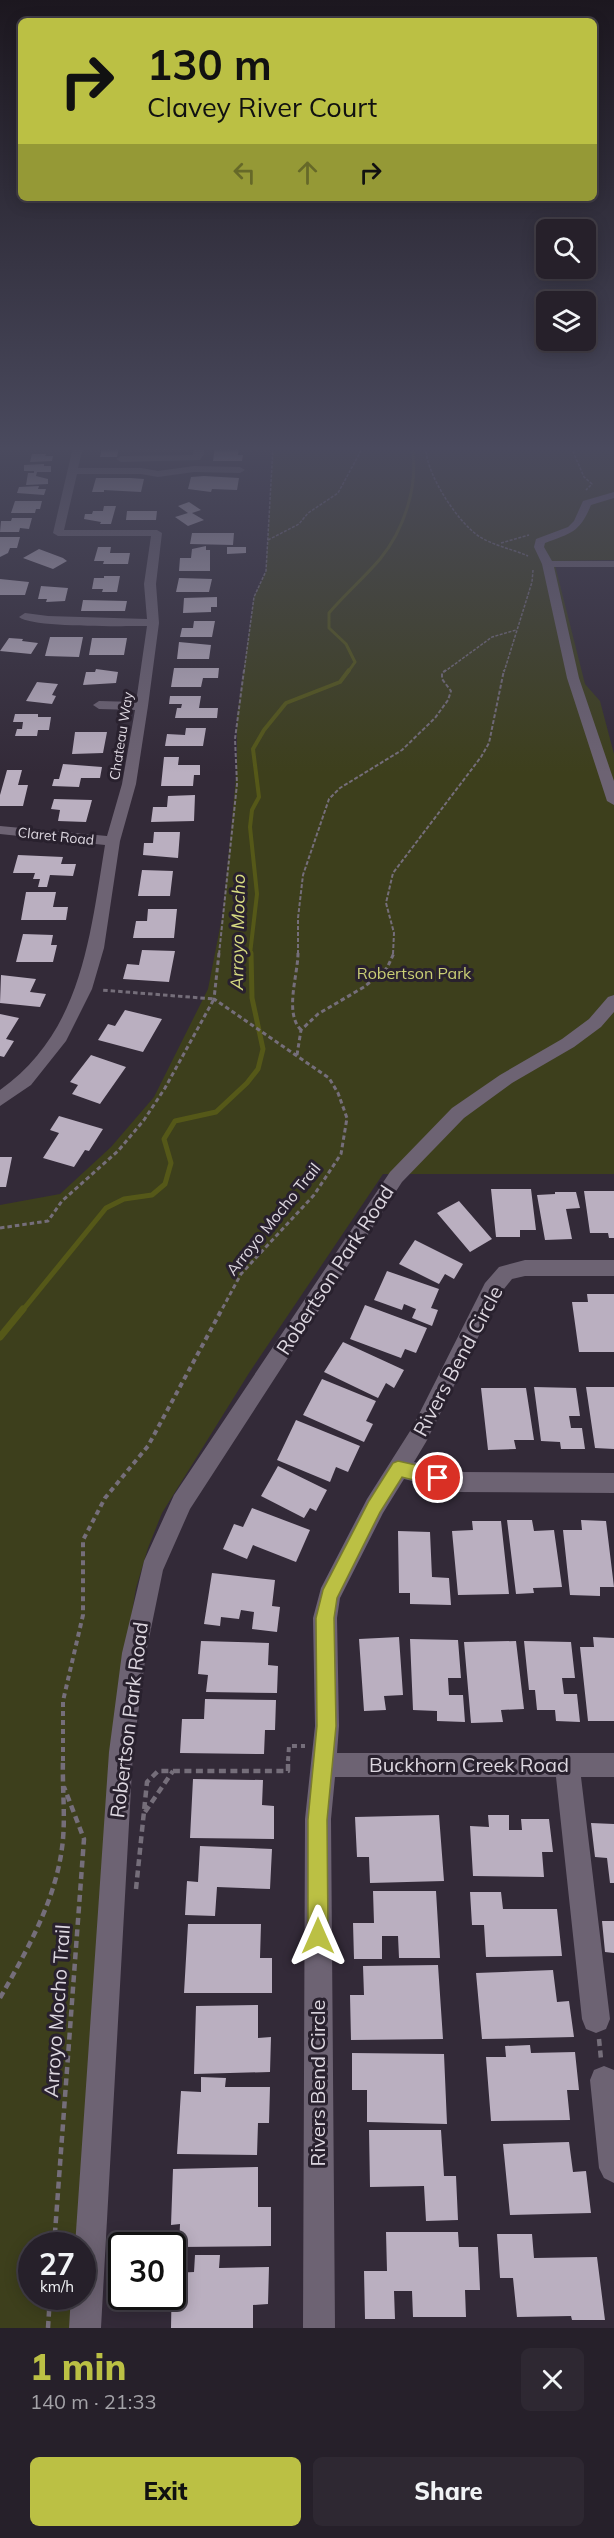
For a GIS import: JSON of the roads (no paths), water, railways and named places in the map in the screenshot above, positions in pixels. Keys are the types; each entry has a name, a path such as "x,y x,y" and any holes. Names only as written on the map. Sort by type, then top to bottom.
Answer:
{"street":[{"name":"Chateau Way","path":"0,1099 25,1081 60,1037 84,989 96,948 113,842 129,784 142,706 153,623 150,584 154,556"},
{"path":"544,556 548,564 573,678 614,801"},
{"path":"548,564 614,564"},
{"path":"25,617 48,620 153,623"},
{"path":"99,705 142,706"},
{"name":"Claret Road","path":"0,830 113,842"},
{"name":"Robertson Park Road","path":"85,2328 121,1752 134,1653 152,1569 182,1502 396,1177 458,1113 506,1079 568,1043 595,1023 614,1001"},
{"name":"Rivers Bend Circle","path":"319,2328 318,1820 327,1726 325,1618 329,1596 375,1506 419,1435 492,1289 506,1274 525,1268 614,1268"},
{"path":"398,1468 457,1482 614,1483"},
{"name":"Buckhorn Creek Road","path":"324,1755 614,1765"},
{"path":"567,1765 596,2019"},
{"path":"604,2080 614,2168"}],"waterway":[{"name":"Arroyo Mocho","path":"348,672 355,662 346,644 329,628 329,613 383,556"},
{"name":"Arroyo Mocho","path":"250,954 257,894 250,827 252,810 259,797 253,749 264,730 286,703 340,682 349,670"},
{"name":"Arroyo Mocho","path":"22,1311 106,1208 124,1199 152,1195 165,1184 171,1163 164,1139 175,1121 216,1112 247,1083 258,1069 263,1049 252,998 251,953"},
{"name":"Arroyo Mocho","path":"0,1337 23,1309"}],"park label":[{"name":"Robertson Park","path":"414,973"}]}
